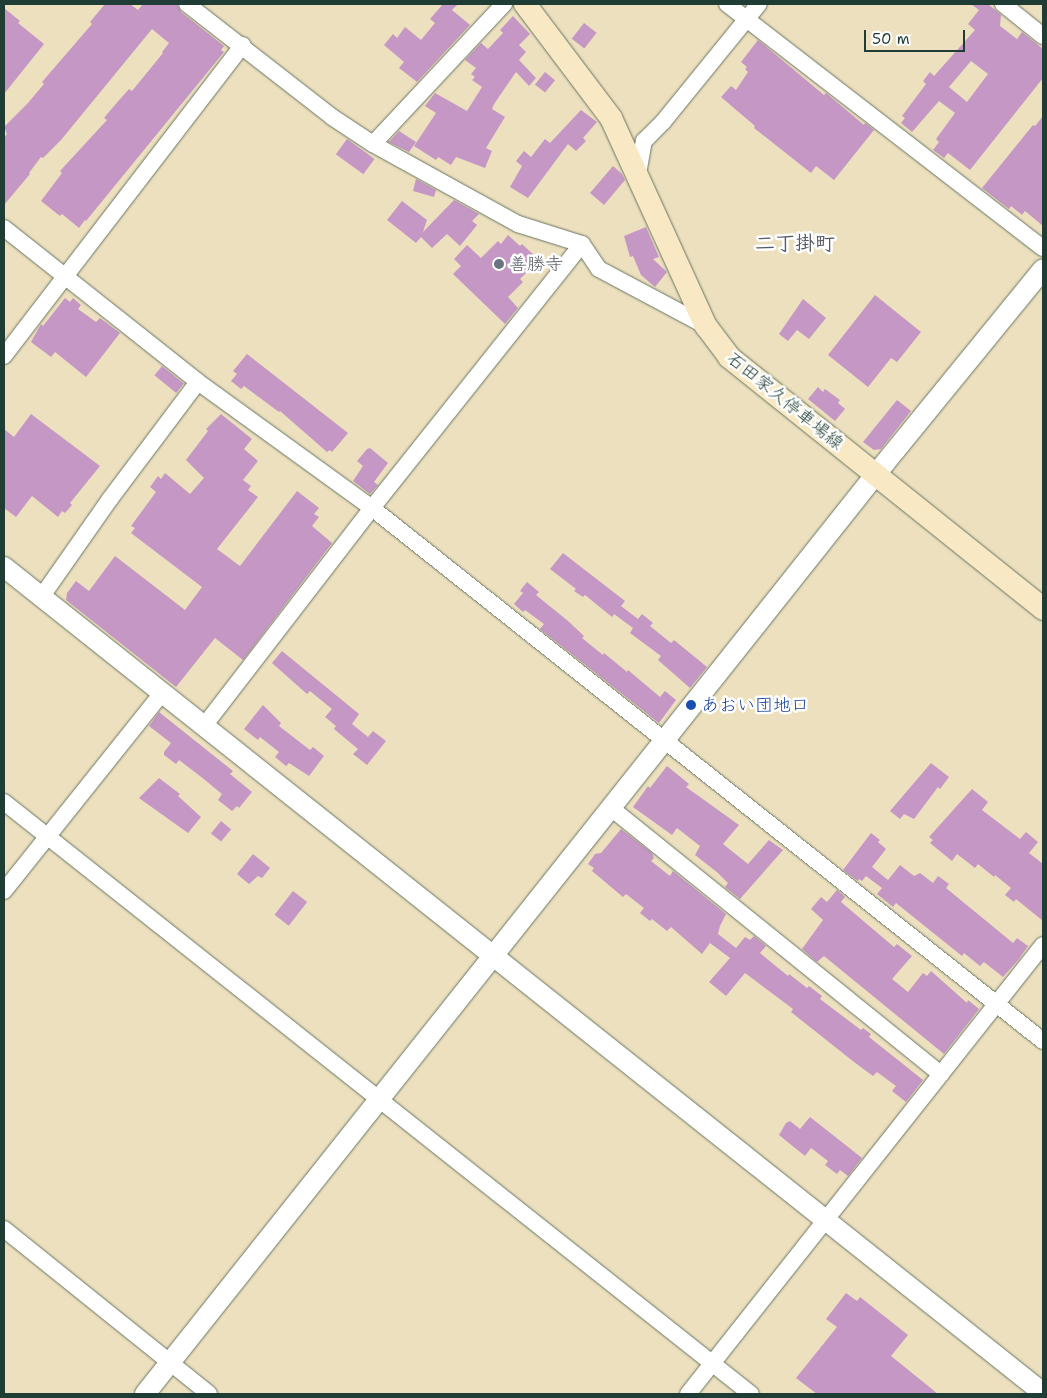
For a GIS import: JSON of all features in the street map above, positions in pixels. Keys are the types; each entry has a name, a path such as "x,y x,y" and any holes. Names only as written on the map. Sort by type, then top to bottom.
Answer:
{"main road":[{"name":"石田家久停車場線","path":"525,4 612,118 706,326 729,357 1043,609"}],"street":[{"path":"187,4 332,117 373,144 518,224 582,244 599,269 706,326"},
{"path":"373,144 504,4"},
{"path":"727,4 1043,248"},
{"path":"638,174 644,141 663,122 759,4"},
{"path":"1003,4 1043,36"},
{"path":"4,356 242,45"},
{"path":"4,228 198,382 372,508 1043,1041"},
{"path":"204,726 372,508 582,244"},
{"path":"145,1394 491,956 876,474 1043,269"},
{"path":"42,596 110,499 198,382"},
{"path":"4,567 1043,1393"},
{"path":"4,891 162,693"},
{"path":"4,802 751,1394"},
{"path":"611,808 941,1074"},
{"path":"688,1394 1043,945"},
{"path":"4,1229 209,1394"}],"building":[{"path":"105,4 130,4 138,10 143,4 177,4 181,12 224,46 221,50 224,52 79,228 62,214 60,216 41,201 62,173 60,171 107,120 104,118 129,89 132,91 169,43 152,29 61,140 43,158 41,157 30,174 4,205 4,138 7,134 4,127 44,84 42,82 92,24 90,22"},
{"path":"443,4 458,4 452,10 470,25 417,82 399,68 404,62 384,45 393,34 397,38 405,27 421,40 435,23 430,19"},
{"path":"971,4 988,4 1001,15 1000,26 1017,39 1022,32 1043,49 1043,78 970,170 948,153 944,158 933,150 939,142 936,139 955,113 939,101 912,132 901,123 905,118 902,116 926,84 923,81 930,72 934,76 975,30 968,24 979,10","holes":["971,61 988,74 967,102 949,87"]},
{"path":"4,8 20,21 18,23 44,44 4,94"},
{"path":"513,16 530,34 519,45 526,52 519,60 536,78 529,86 516,72 494,104 492,109 505,117 486,148 492,151 485,168 456,157 451,165 438,157 436,160 414,146 436,113 425,106 435,93 467,111 482,87 472,80 475,77 471,74 476,68 465,60 481,43 488,49 503,33 500,30"},
{"path":"584,23 597,33 584,49 572,39"},
{"path":"758,40 824,95 826,93 864,125 865,123 874,130 834,180 816,166 811,173 754,128 755,126 721,97 731,86 736,90 748,72 745,69 747,67 741,62"},
{"path":"545,72 555,80 545,93 535,84"},
{"path":"581,110 597,122 583,138 586,141 576,151 568,144 528,198 510,187 522,166 516,161 524,151 531,157 545,139 550,143"},
{"path":"1043,116 1043,226 1025,211 1022,215 1011,206 1009,209 982,188 1033,125 1035,126"},
{"path":"399,131 416,142 409,152 389,142"},
{"path":"347,139 375,159 363,174 336,154"},
{"path":"613,166 622,174 625,180 604,205 590,193"},
{"path":"416,179 436,190 434,197 413,191"},
{"path":"454,200 479,214 472,221 477,225 460,246 447,234 432,248 421,237 416,243 387,220 402,201 427,220 423,232"},
{"path":"646,227 659,257 653,259 667,272 655,287 641,275 633,256 630,257 624,236"},
{"path":"508,235 520,246 522,244 539,260 520,279 523,282 508,297 518,308 505,324 453,274 461,266 454,259 467,245 481,258 498,241 501,244"},
{"path":"875,295 921,332 897,362 891,358 868,387 828,355"},
{"path":"65,298 70,302 73,298 81,305 78,309 96,322 100,318 120,333 86,377 55,352 51,357 31,342 41,324 43,326"},
{"path":"803,299 826,318 809,339 797,330 788,341 779,334"},
{"path":"247,354 348,433 332,452 330,450 327,452 280,411 244,386 241,389 231,381 237,374 233,371"},
{"path":"162,366 184,384 176,393 154,375"},
{"path":"818,387 823,392 825,389 840,400 838,403 845,409 835,421 808,399"},
{"path":"897,400 911,411 881,449 874,450 863,442"},
{"path":"31,414 100,466 70,503 72,505 65,513 62,511 58,517 32,496 16,517 4,508 4,429 14,437"},
{"path":"221,414 252,439 244,449 258,461 243,480 251,486 248,490 258,497 217,549 240,566 297,491 319,508 314,514 319,517 312,526 332,543 243,660 215,638 176,687 66,600 67,593 76,581 89,591 115,556 185,610 202,587 131,533 135,528 131,526 156,492 150,487 158,476 161,479 165,473 190,494 204,478 186,460 208,431 206,429"},
{"path":"370,448 388,463 374,482 378,485 370,494 353,481 363,466 357,461"},
{"path":"563,553 625,601 621,606 638,619 642,614 653,623 650,626 671,643 674,640 707,667 690,688 658,660 661,656 630,633 633,628 614,614 612,617 585,595 583,597 574,591 576,589 550,569"},
{"path":"527,582 539,592 536,595 568,621 584,636 582,638 603,655 604,653 627,672 628,670 660,697 665,691 676,700 659,723 540,629 544,624 525,610 523,612 514,604 523,593 520,591"},
{"path":"282,651 359,714 352,724 368,737 373,731 386,741 367,765 353,754 358,749 334,729 336,726 325,717 332,709 310,691 307,694 272,663"},
{"path":"263,705 281,723 279,726 310,750 313,747 324,756 309,776 289,763 286,766 275,757 279,752 260,737 258,740 244,729"},
{"path":"159,712 233,771 230,774 252,792 239,808 237,806 232,811 218,800 222,794 179,760 176,764 164,755 164,752 171,743 149,726"},
{"path":"931,763 949,777 940,789 938,787 914,819 904,814 900,819 890,811"},
{"path":"667,766 689,784 686,787 739,825 723,844 748,864 769,840 783,850 740,899 725,887 728,883 718,873 695,855 700,846 677,828 672,835 633,807 648,786 650,788"},
{"path":"159,778 180,794 178,796 201,817 188,833 139,798"},
{"path":"972,789 988,802 982,810 1020,839 1026,832 1038,842 1029,853 1043,864 1043,921 1016,899 1014,902 1005,895 1011,888 995,875 994,877 978,864 975,868 957,854 952,861 930,843 933,840 929,837"},
{"path":"221,821 231,829 221,842 211,833"},
{"path":"621,829 652,853 654,858 651,861 670,876 673,871 726,914 718,934 736,948 745,937 750,940 754,936 766,946 760,953 788,976 789,974 807,988 809,986 822,996 820,999 861,1030 863,1028 871,1034 869,1037 923,1080 906,1102 892,1091 896,1086 877,1072 873,1076 854,1062 791,1012 793,1009 745,973 726,996 709,982 730,958 710,943 702,954 671,927 667,931 652,919 650,921 640,913 644,908 626,894 623,897 592,871 594,868 588,864 595,854 601,853"},
{"path":"871,833 880,840 878,842 886,849 872,867 888,880 900,865 914,876 920,873 933,883 938,876 949,884 946,888 1013,943 1017,938 1028,946 1003,977 984,962 980,966 964,953 962,956 896,903 893,907 877,894 882,888 866,876 862,881 859,879 858,881 843,870"},
{"path":"253,854 270,868 262,878 258,876 249,884 237,874"},
{"path":"837,890 845,897 841,902 894,947 897,944 912,956 892,979 908,992 923,973 927,976 931,971 967,1003 968,1000 979,1009 944,1054 824,956 817,962 802,949 823,920 811,909 821,897 827,902"},
{"path":"293,891 307,902 289,926 275,915"},
{"path":"810,1117 862,1158 848,1176 840,1170 837,1174 825,1165 828,1161 811,1148 805,1156 779,1135 786,1123 790,1121 800,1129"},
{"path":"846,1293 857,1301 860,1297 908,1335 891,1356 938,1394 817,1394 796,1378 837,1327 826,1319"}],"place":[{"name":"善勝寺","path":"499,264"},
{"name":"あおい団地口","path":"691,705"}],"district":[{"name":"二丁掛町","path":"795,243"}]}
